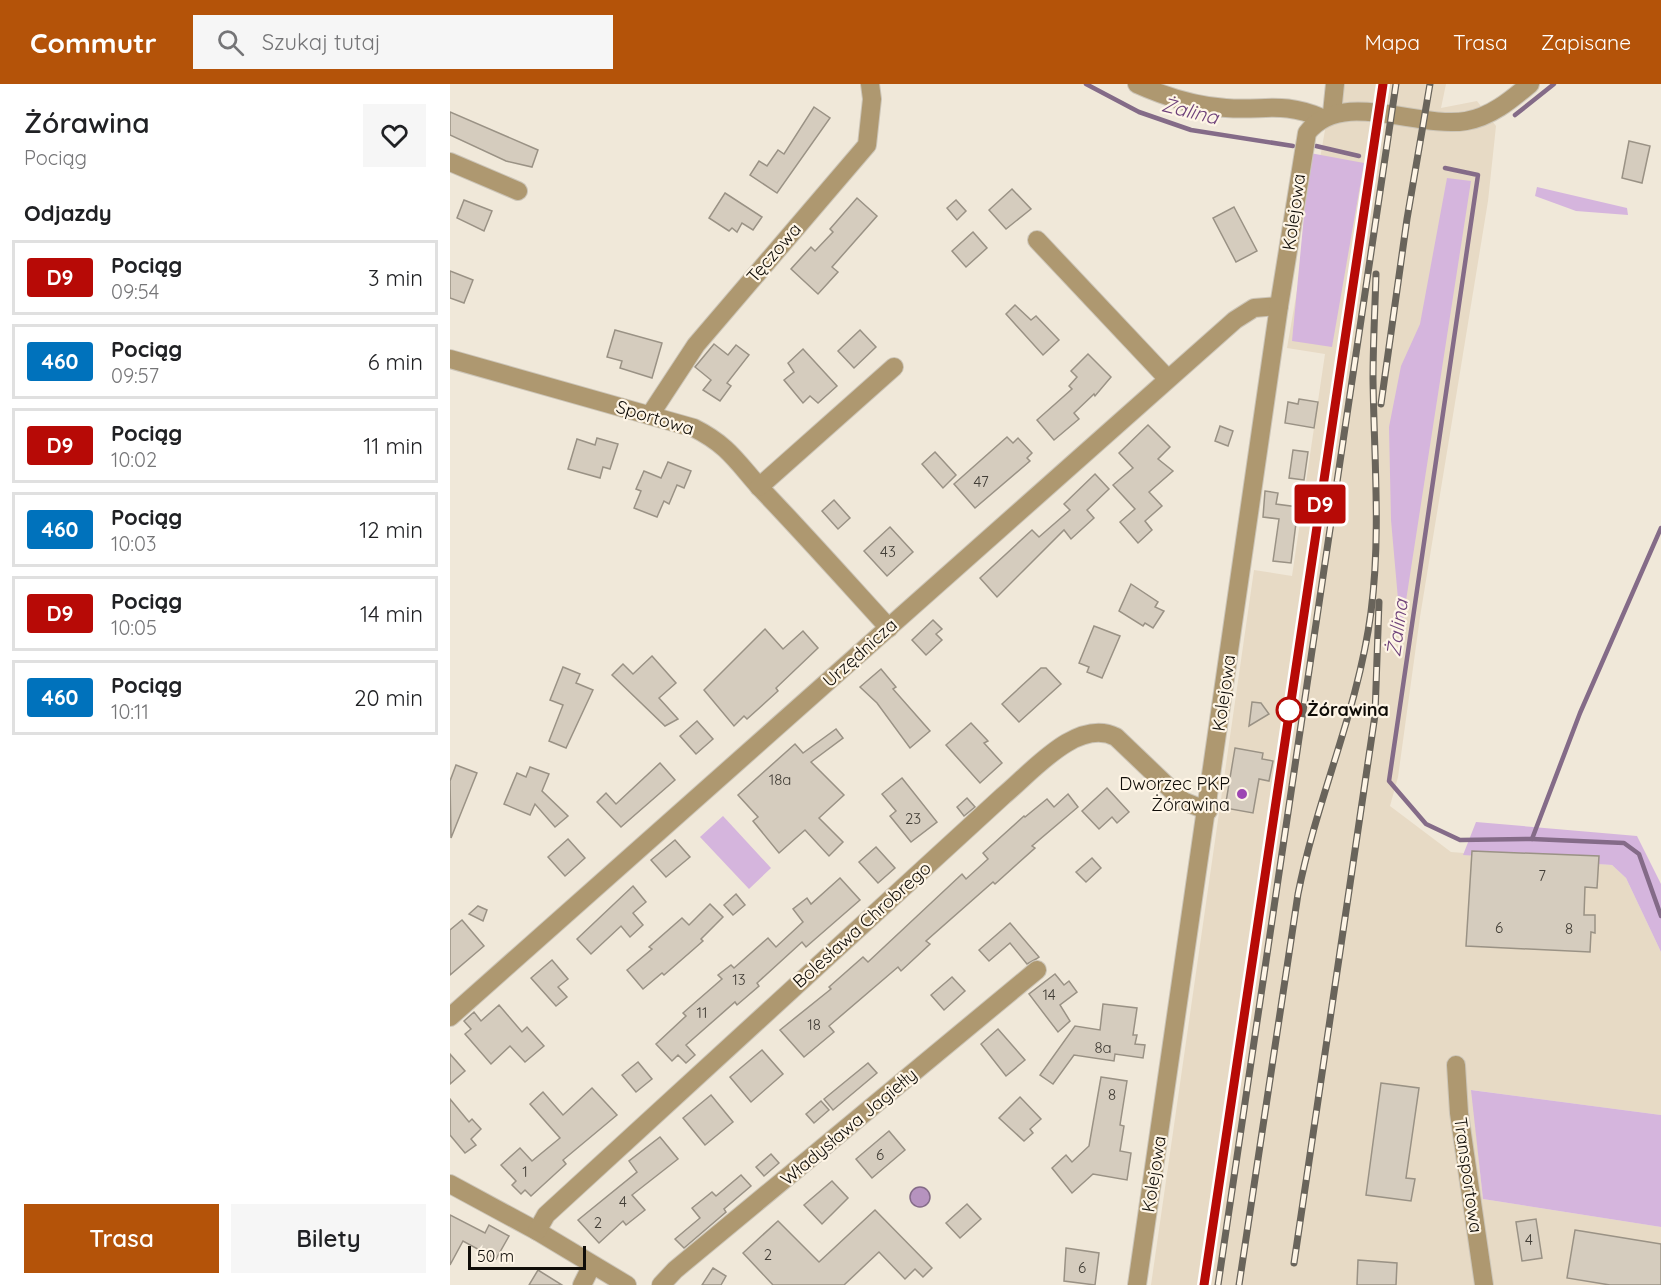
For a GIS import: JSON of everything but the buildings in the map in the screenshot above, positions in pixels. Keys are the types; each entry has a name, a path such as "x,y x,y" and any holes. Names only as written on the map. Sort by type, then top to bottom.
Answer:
{"street":[{"name":"Tęczowa","path":"650,415 696,345 867,145 872,99 870,84"},
{"path":"1137,84 1165,96 1204,106 1291,107 1327,116 1362,112 1438,123 1468,121 1482,116 1530,84"},
{"path":"1327,116 1335,84"},
{"name":"Kolejowa","path":"1137,1285 1208,810 1302,152 1307,133 1327,116"},
{"path":"450,162 518,190"},
{"path":"1037,240 1167,378"},
{"name":"Urzędnicza","path":"450,1017 1167,378 1245,314 1266,305 1279,306"},
{"name":"Sportowa","path":"451,364 650,415 694,428 713,438 735,456 759,487 889,628"},
{"path":"759,487 894,367"},
{"name":"Bolesława Chrobrego","path":"537,1231 546,1215 563,1199 994,804 1078,735 1105,731 1116,737 1183,801 1208,810"},
{"name":"Władysława Jagiełły","path":"661,1285 675,1270 1038,970"},
{"name":"Transportowa","path":"1456,1065 1459,1113 1484,1285"},
{"path":"450,1184 537,1231 627,1285"},
{"path":"582,1285 592,1265"}],"shaded area":[{"path":"1340,84 1446,84 1441,108 1477,101 1496,126 1488,201 1420,617 1398,777 1390,806 1451,852 1612,865 1626,878 1661,952 1661,1115 1472,1090 1483,1199 1661,1227 1661,1285 1151,1285 1254,570 1292,576 1325,354 1287,348 1325,130"},
{"path":"1310,153 1364,163 1332,347 1292,341"},
{"path":"1447,178 1471,181 1401,633 1391,520 1389,427 1401,366 1420,324"},
{"path":"1537,187 1627,208 1628,215 1576,211 1535,196"},
{"path":"723,816 771,868 749,889 700,837"},
{"path":"1476,822 1637,836 1661,884 1661,952 1626,878 1612,865 1463,855"},
{"path":"1471,1090 1661,1115 1661,1227 1483,1199"},
{"path":"916,1187 924,1187 930,1193 930,1201 924,1207 916,1207 910,1201 910,1193"}],"waterway":[{"name":"Żalina","path":"1086,84 1139,112 1191,130 1293,146"},
{"path":"1515,115 1554,84"},
{"name":"Żalina","path":"1316,146 1359,156"},
{"name":"Żalina","path":"1445,168 1478,175 1389,781 1426,824 1460,840 1532,839 1624,843 1639,854 1661,916"},
{"path":"1532,839 1580,713 1661,528"}],"railway":[{"path":"1204,1285 1383,84"},
{"path":"1218,1285 1396,84"},
{"path":"1381,404 1407,219 1430,84"},
{"path":"1239,1285 1298,894 1306,858 1357,684 1371,612 1376,554 1373,379 1376,274"},
{"path":"1294,1263 1375,715 1379,602"}],"train":[{"name":"D9","path":"1204,1285 1383,84"}],"place":[{"name":"Żórawina","path":"1289,710"},
{"name":"Dworzec PKP Żórawina","path":"1242,794"}]}
